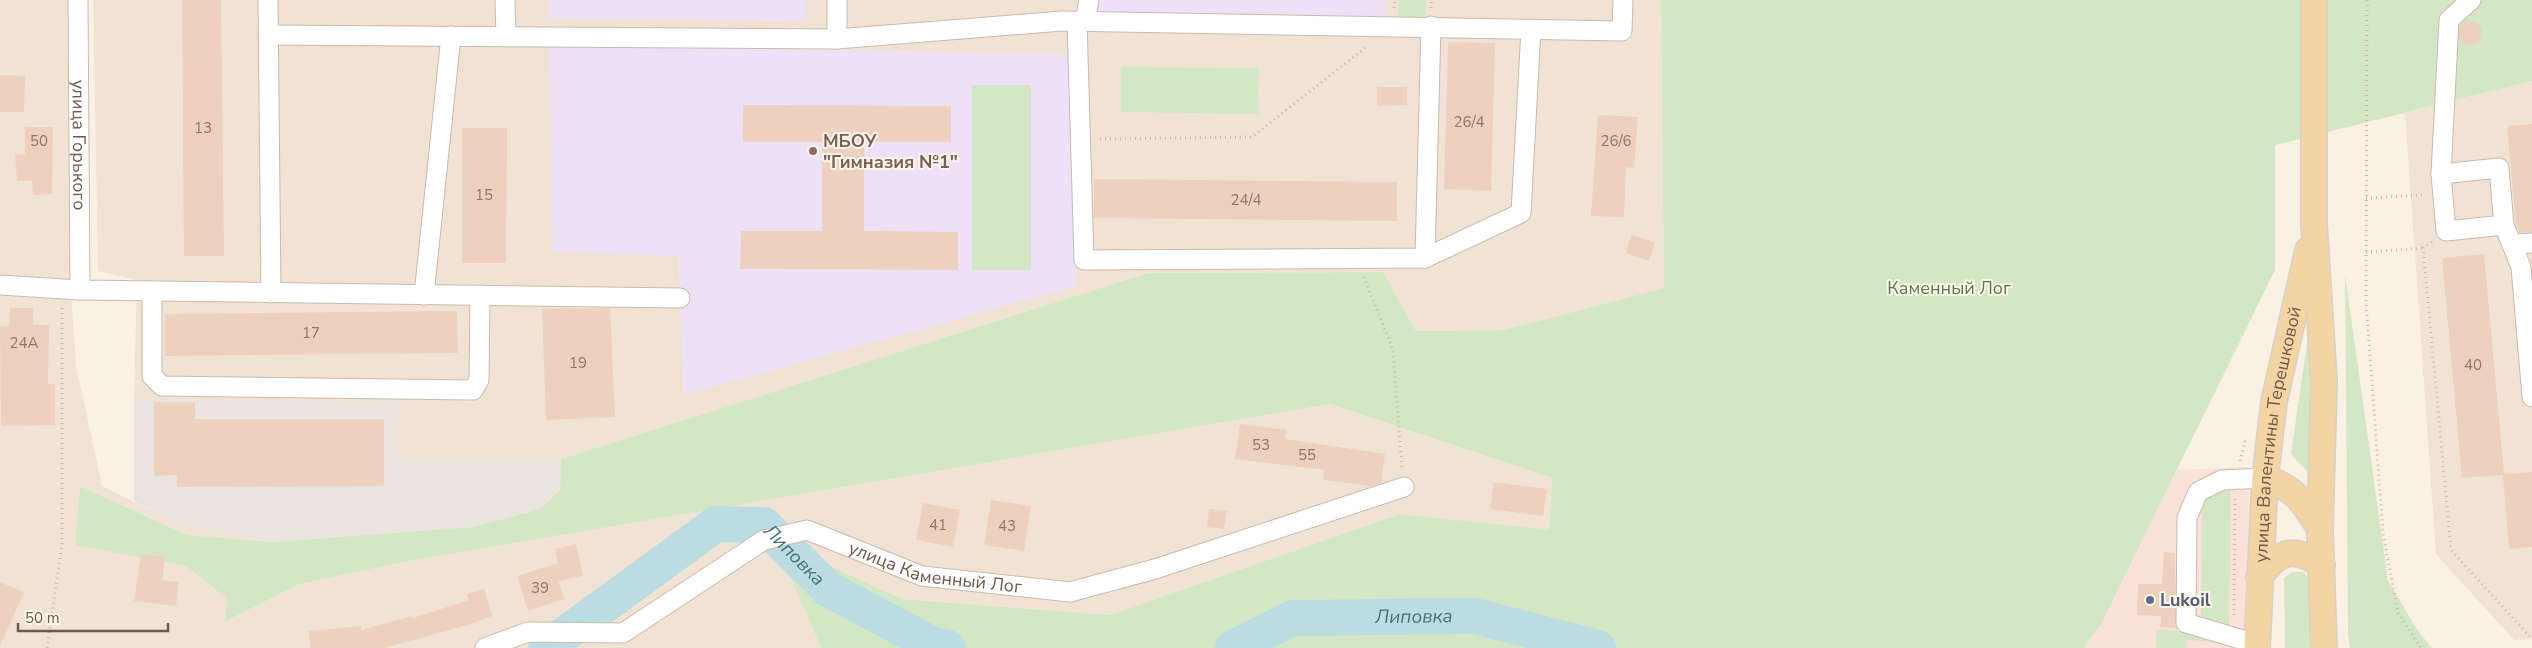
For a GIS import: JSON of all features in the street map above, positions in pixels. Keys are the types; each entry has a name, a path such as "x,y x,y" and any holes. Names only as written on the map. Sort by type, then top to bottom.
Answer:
{"main road":[{"name":"улица Валентины Терешковой","path":"2314,0 2314,213 2324,381 2320,529 2324,648"},
{"name":"улица Валентины Терешковой","path":"2257,646 2265,478 2274,402 2314,213"},
{"path":"2265,478 2284,484 2302,500 2320,529"},
{"path":"2259,577 2270,562 2283,554 2295,552 2306,555 2322,565"}],"street":[{"name":"улица Горького","path":"72,289 78,0"},
{"path":"268,0 271,293"},
{"path":"505,0 506,36"},
{"path":"837,0 837,39"},
{"path":"1089,0 1081,21 1084,260 1425,258 1521,213 1531,29"},
{"path":"268,35 837,39 1081,21 1431,26 1622,32 1623,0"},
{"path":"2471,0 2449,20 2441,174 2446,231 2504,225"},
{"path":"1425,258 1431,26"},
{"path":"424,295 451,36"},
{"path":"2441,174 2499,168 2504,225 2521,267 2532,397"},
{"path":"2512,244 2532,242"},
{"path":"0,286 152,291 680,298"},
{"path":"152,291 152,376 162,386 473,390 479,380 480,295"},
{"path":"2257,646 2186,623 2187,518 2198,492 2222,480 2265,478"},
{"name":"улица Каменный Лог","path":"485,648 528,632 622,633 764,540 807,530 922,576 1070,592 1155,569 1404,487"}],"path":[{"path":"2367,0 2366,301 2383,533 2398,613 2421,648"},
{"path":"1097,139 1252,137 1365,48"},
{"path":"2366,197 2442,194"},
{"path":"2366,252 2423,248 2446,231"},
{"path":"2423,248 2452,550 2532,639"},
{"path":"1360,258 1364,276 1393,350 1404,487"},
{"path":"47,648 62,545 61,332 72,289"},
{"path":"2525,630 2532,629"}],"shaded area":[{"path":"0,0 67,0 71,291 76,365 102,486 175,522 271,542 187,535 80,486 75,544 186,566 227,599 226,622 300,584 409,561 1330,404 1552,478 1549,531 1400,514 1110,615 902,599 800,552 788,572 821,648 0,648"},
{"path":"93,0 550,0 549,18 806,21 806,0 1095,0 1385,17 1385,0 1661,0 1664,288 1504,330 1416,331 1383,272 1148,273 561,459 399,459 399,402 134,398 137,280 98,271","holes":["551,44 1074,55 684,395 679,256"]},
{"path":"550,0 806,0 806,21 548,18"},
{"path":"1095,0 1385,0 1385,18 1090,13"},
{"name":"МБОУ \"Гимназия №1\"","path":"550,44 1074,55 1076,286 684,395 679,256 553,252"},
{"path":"2532,81 2532,639 2514,640 2436,554 2405,113"},
{"path":"134,398 399,402 399,459 561,459 560,489 540,509 472,527 271,542 175,522 134,501"},
{"path":"2250,467 2246,648 2084,648 2101,624 2177,470"}],"green space":[{"path":"1399,0 1426,0 1425,21 1398,21"},
{"name":"Каменный Лог","path":"1661,0 2532,0 2532,81 2275,145 2275,270 2101,624 2084,648 821,648 788,572 800,552 902,599 1110,615 1400,514 1549,530 1552,478 1330,404 409,561 300,584 225,622 227,599 186,566 75,545 80,486 187,535 271,542 472,527 540,509 560,489 561,459 1148,273 1383,272 1416,331 1504,330 1664,288"},
{"path":"1121,67 1259,68 1258,114 1121,112"},
{"path":"972,85 1031,85 1031,270 972,270"},
{"path":"2345,274 2388,581 2418,631 2432,648 2350,648 2348,633"},
{"path":"2311,316 2316,481 2291,454"},
{"path":"2231,486 2229,628 2201,619 2202,501 2207,496"},
{"path":"2292,572 2304,572 2310,580 2311,648 2285,648 2284,578"},
{"path":"2156,630 2196,632 2221,641 2223,645 2215,642 2187,640 2186,648 2156,648"}],"building":[{"path":"182,0 221,0 224,256 184,256"},
{"path":"2470,21 2479,24 2482,33 2479,42 2470,45 2461,42 2458,33 2461,24"},
{"path":"1448,42 1495,43 1491,191 1444,189"},
{"path":"0,75 25,76 24,112 0,112"},
{"path":"1377,87 1407,87 1407,105 1377,106"},
{"path":"743,105 951,106 951,142 864,142 864,231 958,232 958,270 740,269 741,231 822,231 822,142 743,142"},
{"path":"1598,115 1638,117 1634,168 1626,167 1624,217 1591,216"},
{"path":"2532,124 2532,232 2519,232 2516,225 2507,126"},
{"path":"25,127 53,127 52,194 33,195 32,181 17,181 15,154 25,155"},
{"path":"462,128 507,128 506,263 462,263"},
{"path":"1094,179 1397,182 1397,221 1094,218"},
{"path":"1631,235 1655,242 1649,261 1626,253"},
{"path":"2484,254 2504,474 2532,472 2532,547 2509,549 2503,475 2462,478 2442,258"},
{"path":"10,308 33,308 33,325 49,325 48,384 55,384 55,425 1,426 0,326 9,326"},
{"path":"610,308 615,417 546,420 542,309"},
{"path":"457,311 458,353 165,356 165,314"},
{"path":"154,402 195,402 195,419 384,419 384,486 177,487 177,475 154,476"},
{"path":"1240,424 1287,430 1285,439 1385,454 1381,483 1370,486 1323,480 1324,470 1235,459"},
{"path":"1494,482 1547,489 1543,516 1490,509"},
{"path":"991,500 1031,506 1024,551 984,545"},
{"path":"923,503 960,510 953,547 916,540"},
{"path":"1209,509 1227,511 1224,529 1207,527"},
{"path":"576,544 583,576 558,581 564,599 528,611 517,576 558,563 555,549"},
{"path":"2164,552 2175,553 2176,628 2160,627 2161,616 2137,615 2138,584 2162,584"},
{"path":"141,554 165,557 162,580 179,582 176,606 134,601"},
{"path":"0,582 24,592 0,646"},
{"path":"484,589 492,616 471,624 384,648 310,648 309,631 361,626 361,630 412,616 413,618 469,600 467,594"}],"waterway":[{"name":"Липовка","path":"546,648 716,524 764,525 828,589 931,644 948,648"},
{"name":"Липовка","path":"1233,648 1293,618 1475,616 1598,648"}],"place":[{"name":"МБОУ \"Гимназия №1\"","path":"813,151"},
{"name":"Lukoil","path":"2150,600"}]}
